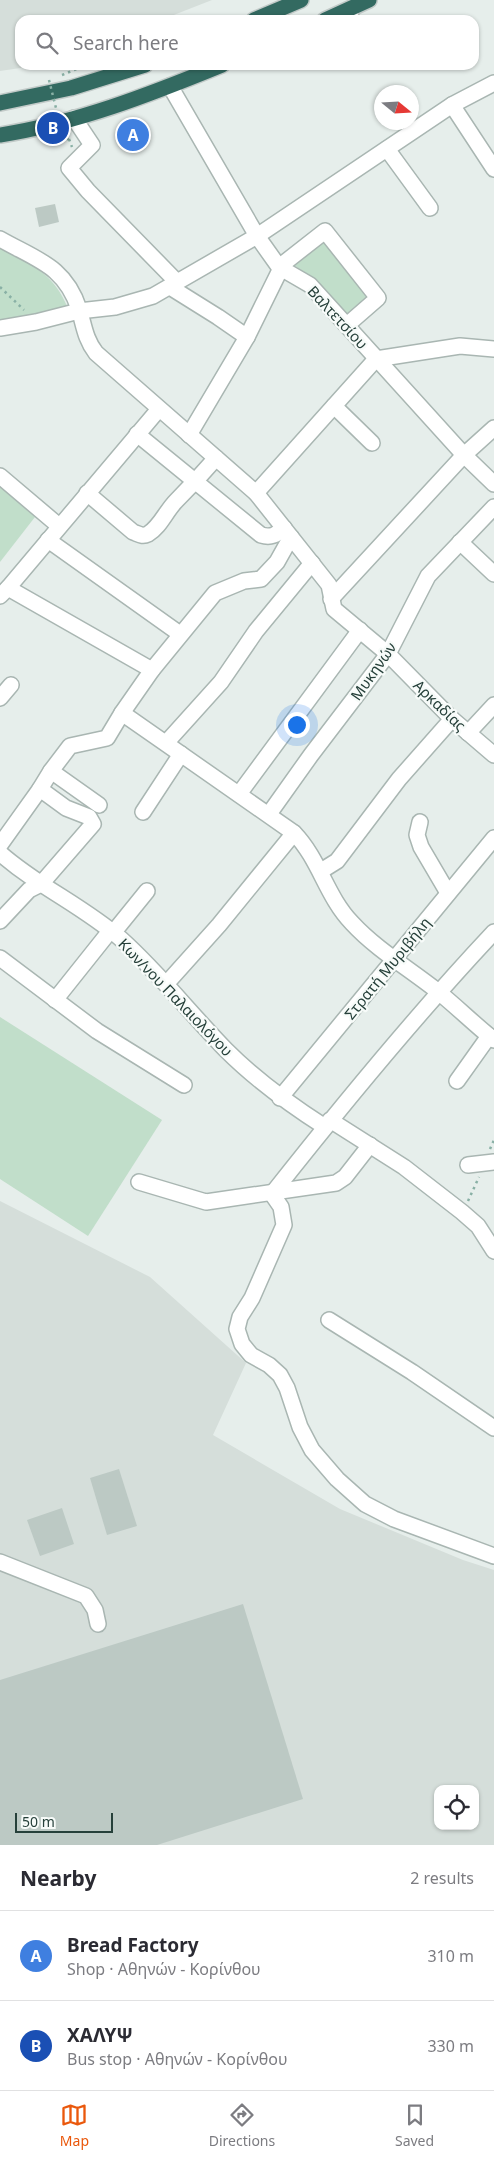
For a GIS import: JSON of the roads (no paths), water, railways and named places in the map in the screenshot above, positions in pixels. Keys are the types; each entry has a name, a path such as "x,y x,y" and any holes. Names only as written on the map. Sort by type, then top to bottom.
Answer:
{"highway":[{"path":"266,15 301,0"},
{"path":"336,15 369,0"},
{"path":"0,103 71,88 129,70"},
{"path":"0,135 74,118 170,86 210,70"}],"street":[{"path":"0,328 36,322 80,310 115,307 153,296 257,236 452,105 494,83"},
{"name":"Βαλτετσίου","path":"170,86 257,236 280,268 310,284 464,455 494,484"},
{"path":"452,105 494,169"},
{"path":"74,118 92,145 69,168 173,285 246,338"},
{"path":"387,149 430,208"},
{"path":"189,435 246,338 280,268 325,231 378,298 347,325"},
{"name":"Αρκαδίας","path":"0,240 55,270 70,286 80,310 86,336 96,353 256,493 329,585 334,609 388,654 452,719 494,755"},
{"path":"256,493 376,359 460,346 494,349"},
{"path":"334,406 372,443"},
{"path":"152,670 4,592 159,409"},
{"path":"331,600 464,455 494,428"},
{"path":"0,845 70,746 107,738 122,712 152,670 215,593 244,581 261,579 277,562 288,533 268,537 261,535 137,434"},
{"path":"87,493 133,532 142,536 153,530 175,502 196,483 216,458"},
{"path":"0,476 60,526"},
{"name":"Μυκηνών","path":"269,814 311,755 388,654 428,576 494,507"},
{"path":"48,540 180,634"},
{"path":"460,542 494,574"},
{"path":"166,743 220,682 256,631 312,564"},
{"path":"239,794 360,630"},
{"path":"0,698 11,684"},
{"path":"468,733 494,705"},
{"path":"122,712 294,833 308,849 321,871 332,898 351,923 438,992 491,1038 457,1081"},
{"path":"321,871 337,861 399,779 452,719"},
{"path":"143,812 181,754"},
{"path":"51,771 99,805"},
{"path":"0,921 29,890 41,884 93,824 89,817 66,808 40,789"},
{"path":"420,822 417,835 421,847 448,893"},
{"path":"167,983 219,926 294,833"},
{"name":"Στρατή Μυριβήλη","path":"280,1098 494,838"},
{"name":"Κων/νου Παλαιολόγου","path":"0,853 41,884 112,932 167,983 227,1051 280,1098 370,1145 404,1167 478,1226 494,1251"},
{"path":"55,1000 147,890"},
{"path":"272,1194 328,1123 438,992 494,932"},
{"path":"0,958 97,1031 184,1085"},
{"path":"139,1182 206,1202 272,1194 336,1183 345,1178 370,1145"},
{"path":"468,1165 494,1162"},
{"path":"272,1194 283,1213 283,1230 267,1260 252,1298 240,1317 237,1329 242,1344 251,1355 269,1365 280,1375 287,1388 300,1427 312,1450 332,1475 365,1504 394,1520 494,1556"},
{"path":"329,1320 412,1372 494,1428"},
{"path":"0,1562 86,1596 95,1610 98,1624"}],"place":[{"name":"ΧΑΛΥΨ","path":"53,128"},
{"name":"Bread Factory","path":"133,135"}]}
